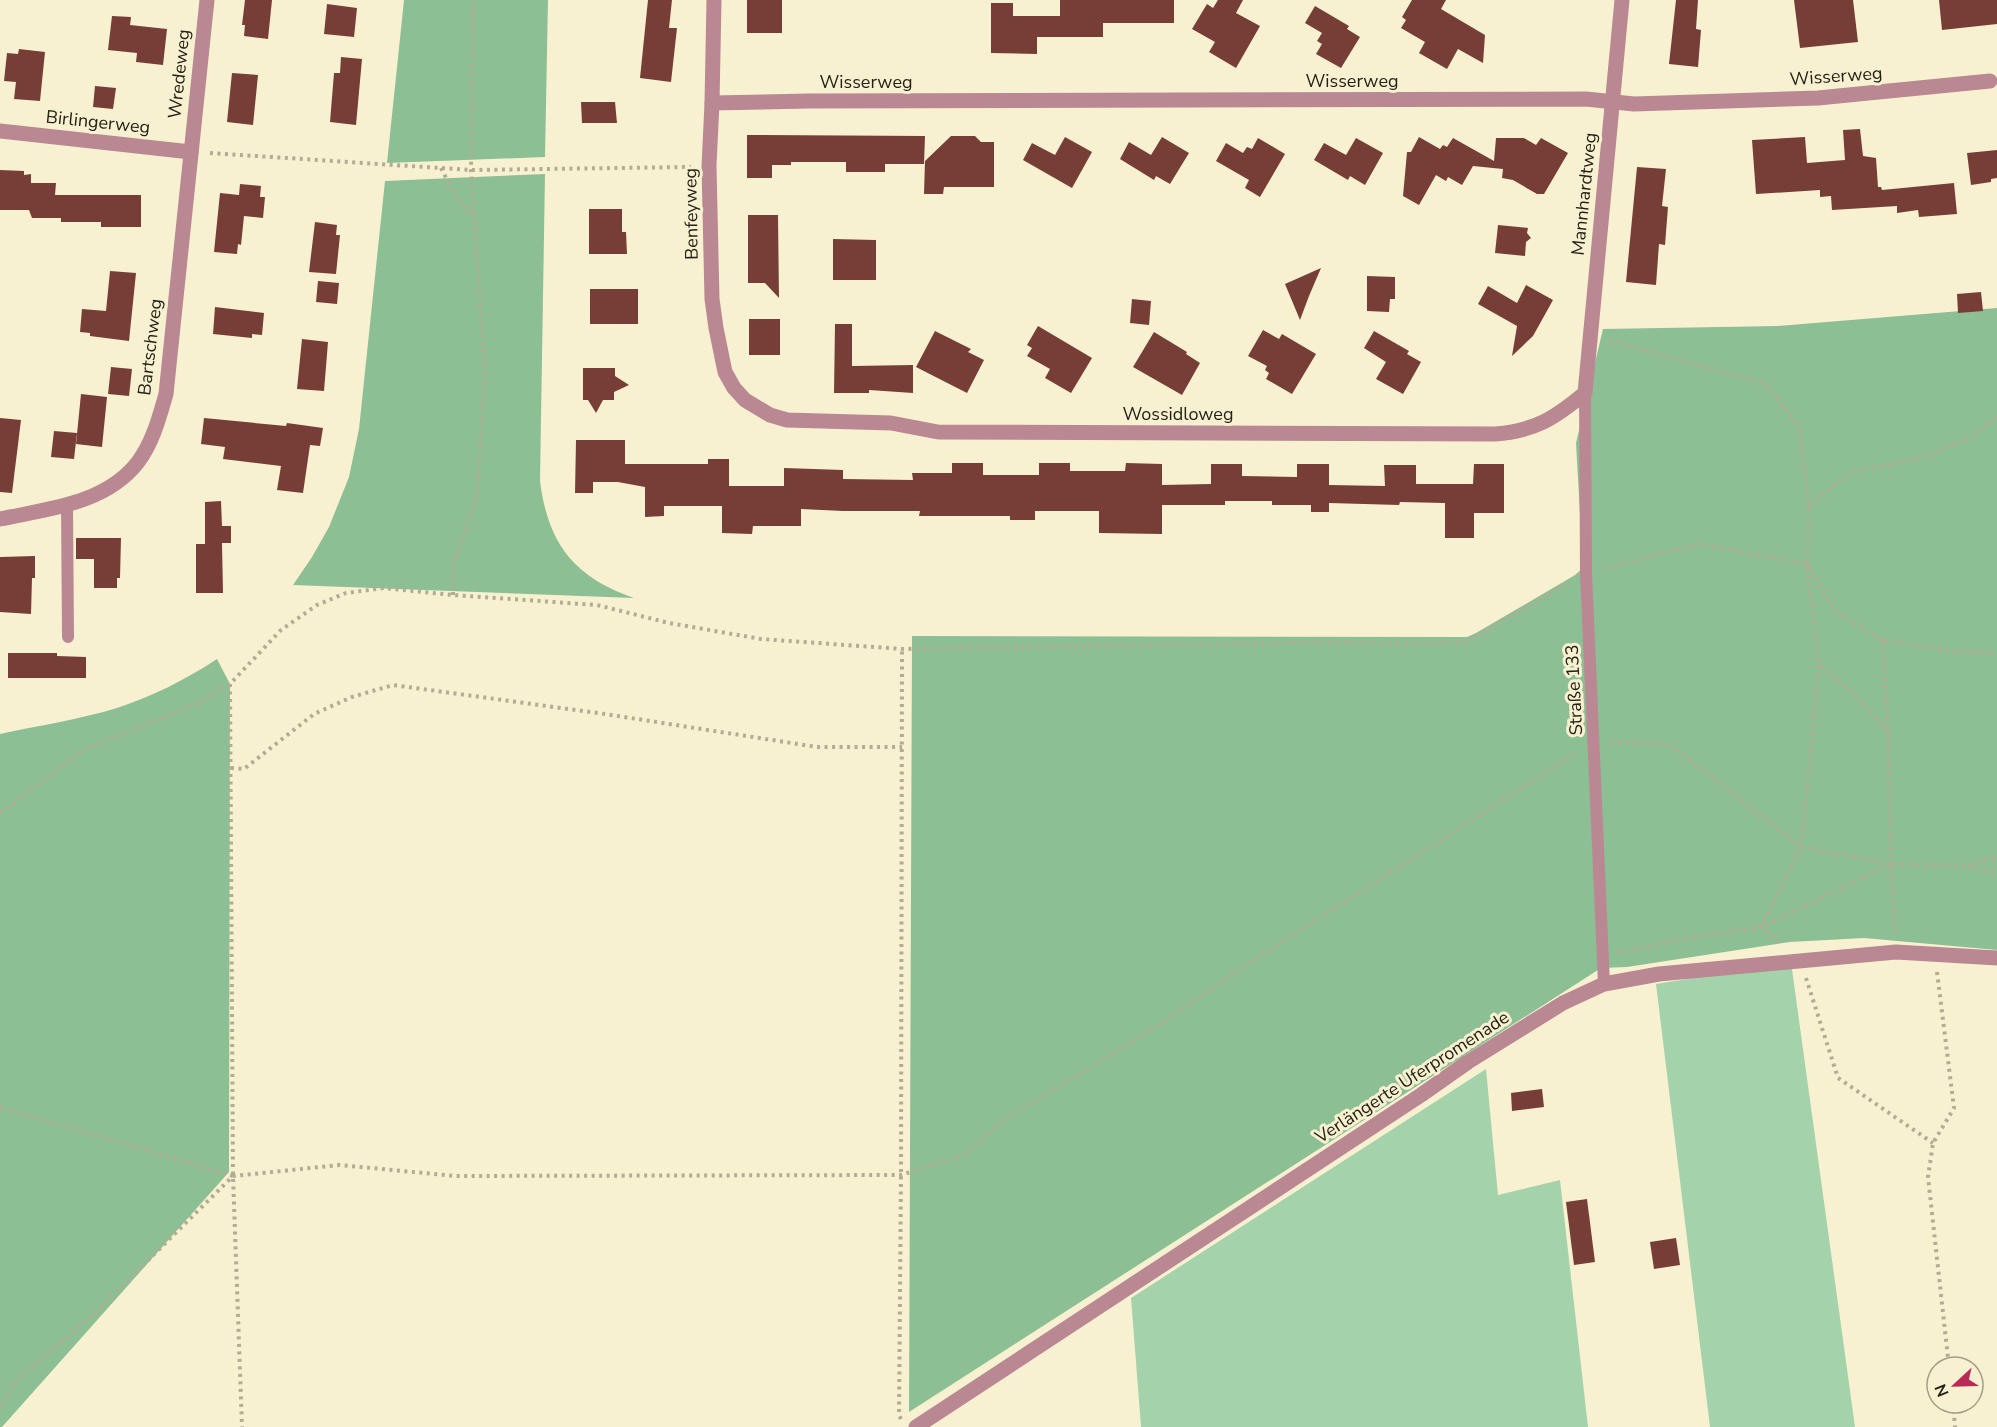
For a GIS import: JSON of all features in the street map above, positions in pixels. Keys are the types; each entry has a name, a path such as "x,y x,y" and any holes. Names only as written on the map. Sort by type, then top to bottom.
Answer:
{"street":[{"name":"Wredeweg","path":"191,152 207,0"},
{"name":"Benfeyweg","path":"714,0 709,166 712,299 725,372 734,388 745,400 761,410"},
{"name":"Mannhardtweg","path":"1585,393 1622,0"},
{"name":"Wisserweg","path":"712,103 1551,99 1634,104 1818,98 1990,81"},
{"name":"Birlingerweg","path":"0,130 191,152"},
{"name":"Bartschweg","path":"0,519 67,505 90,497 115,483 137,463 155,432 166,394 191,152"},
{"name":"Wossidloweg","path":"761,410 787,420 891,423 938,432 1495,434 1515,433 1540,425 1561,413 1585,393"},
{"name":"Verlängerte Uferpromenade","path":"922,1425 1468,1062 1563,1003 1604,984 1659,974 1800,959 1896,952 1997,958"}],"lane":[{"name":"Straße 133","path":"1585,393 1586,573 1604,984"},
{"path":"67,505 68,637"}],"path":[{"path":"453,595 453,565 477,495 485,375 471,170 473,0"},
{"path":"191,152 471,170 709,166"},
{"path":"441,168 457,200 474,215"},
{"path":"1590,335 1766,384 1799,427 1809,506 1807,564 1820,666 1801,847 1761,927"},
{"path":"1809,506 1850,472 1930,455 1974,435 1997,417"},
{"path":"0,813 85,749 196,704 230,684 281,630 317,605 346,593 384,588 453,595 597,604 669,623 761,639 902,649 1466,642 1586,573 1699,544 1807,564 1836,612 1883,640 1958,652 1997,654"},
{"path":"1883,640 1896,952"},
{"path":"902,649 899,1415 906,1427"},
{"path":"1820,666 1852,692 1888,732"},
{"path":"230,684 233,1176 242,1427"},
{"path":"231,768 244,769 314,714 351,697 393,685 605,714 817,747 902,747"},
{"path":"0,1107 233,1176 340,1165 455,1176 901,1175 963,1155 1008,1117 1145,1034 1246,965 1594,741 1671,746 1801,847 1891,864 1966,866 1997,873"},
{"path":"1966,866 1997,857"},
{"path":"1602,956 1676,940 1761,927 1891,864"},
{"path":"1761,927 1800,959 1838,1078 1932,1143"},
{"path":"1934,953 1954,1108 1932,1143 1928,1177 1948,1355"},
{"path":"0,1408 17,1379 92,1316 233,1176"}],"green space":[{"path":"404,0 548,0 545,157 387,163"},
{"path":"545,174 540,481 544,503 557,540 580,568 613,590 634,598 293,585 329,527 349,477 359,429 385,181"},
{"path":"1997,308 1997,950 1864,938 1790,942 1627,967 1601,968 909,1412 912,636 1467,637 1575,575 1583,568 1576,443 1603,329 1778,326"},
{"path":"217,659 230,684 229,1172 0,1427 0,734 117,708 168,687"},
{"path":"1791,962 1855,1427 1710,1427 1656,984"},
{"path":"1486,1069 1498,1195 1560,1180 1588,1427 1141,1427 1131,1298"}],"building":[{"path":"245,0 272,0 268,39 244,36 245,25 242,25"},
{"path":"648,0 672,0 669,28 677,28 671,82 640,78"},
{"path":"747,0 782,0 782,33 747,33"},
{"path":"1060,0 1174,0 1174,23 1103,23 1103,37 1037,37 1037,54 991,53 991,3 1013,3 1013,16 1060,16"},
{"path":"1218,0 1243,0 1236,13 1260,26 1236,68 1209,52 1215,42 1192,29 1207,4 1213,8"},
{"path":"1412,0 1446,0 1441,9 1485,35 1483,63 1458,49 1447,69 1419,53 1425,42 1401,28 1406,20 1402,17"},
{"path":"1676,0 1698,0 1696,29 1701,30 1698,67 1669,64"},
{"path":"1794,0 1853,0 1858,42 1800,48"},
{"path":"1939,0 1997,0 1997,24 1942,30"},
{"path":"327,4 357,8 354,37 324,34"},
{"path":"1315,6 1349,26 1347,29 1360,37 1341,68 1316,54 1322,44 1317,41 1322,33 1305,23"},
{"path":"112,16 131,17 130,25 167,29 163,65 136,62 137,53 108,50"},
{"path":"19,49 45,52 40,101 14,99 16,82 4,81 7,53 18,54"},
{"path":"341,57 362,59 356,125 330,122 334,73 340,73"},
{"path":"232,73 258,75 253,125 227,122"},
{"path":"95,86 116,88 113,109 93,107"},
{"path":"581,102 615,102 617,123 582,123"},
{"path":"1860,129 1863,156 1876,158 1878,187 1882,190 1954,183 1957,214 1919,217 1918,210 1897,213 1897,206 1832,210 1831,196 1820,197 1820,190 1756,194 1752,140 1805,137 1807,163 1845,160 1843,130"},
{"path":"747,135 925,136 924,164 885,164 885,172 846,172 846,162 791,162 791,165 772,165 772,178 747,178"},
{"path":"951,136 975,136 981,142 994,142 994,187 944,187 943,194 924,194 925,161"},
{"path":"1065,137 1092,152 1072,188 1023,160 1032,143 1055,155"},
{"path":"1162,137 1189,153 1170,184 1156,176 1154,180 1120,159 1129,142 1151,155"},
{"path":"1419,137 1440,149 1443,145 1447,147 1453,138 1494,161 1496,138 1524,138 1536,145 1541,138 1568,153 1544,194 1537,194 1513,180 1502,178 1503,169 1473,166 1462,185 1448,177 1446,181 1436,175 1419,205 1403,196 1407,152 1411,152"},
{"path":"1258,138 1285,154 1260,197 1245,188 1249,180 1216,161 1226,143 1243,153 1247,147 1252,149"},
{"path":"1356,138 1383,153 1365,185 1350,176 1348,180 1314,160 1324,143 1346,155"},
{"path":"1997,150 1997,178 1991,179 1991,182 1971,185 1967,153"},
{"path":"1637,167 1666,169 1662,206 1668,207 1665,245 1659,244 1656,285 1626,282"},
{"path":"0,170 24,171 24,175 31,174 31,183 56,183 55,195 141,195 141,227 101,227 101,222 61,222 61,218 32,218 29,210 0,210"},
{"path":"240,184 261,186 260,197 265,197 263,218 244,216 241,245 238,244 237,254 214,252 220,193 239,195"},
{"path":"589,209 622,209 622,232 626,232 627,254 589,254"},
{"path":"748,215 778,215 779,298 765,283 748,283"},
{"path":"315,222 337,225 336,235 340,235 336,274 309,272"},
{"path":"1498,225 1528,228 1527,233 1531,238 1526,242 1525,256 1495,253"},
{"path":"833,239 876,240 876,280 833,280"},
{"path":"1321,268 1309,296 1300,320 1285,284"},
{"path":"110,271 136,273 129,341 90,336 90,333 80,332 82,309 106,311"},
{"path":"1367,276 1395,277 1395,299 1390,299 1389,312 1367,311"},
{"path":"318,281 339,283 337,304 316,302"},
{"path":"1526,285 1553,300 1533,336 1512,356 1517,326 1478,304 1488,286 1517,303"},
{"path":"590,289 638,289 638,324 590,324"},
{"path":"1981,292 1983,311 1958,313 1957,294"},
{"path":"1132,299 1151,301 1149,325 1130,323"},
{"path":"215,307 264,313 262,335 252,334 252,338 213,334"},
{"path":"749,319 780,319 780,355 749,355"},
{"path":"835,324 852,324 852,366 913,365 913,393 869,390 869,393 834,393"},
{"path":"1038,326 1092,358 1071,393 1045,378 1050,369 1027,356 1032,348 1027,345"},
{"path":"1263,330 1279,339 1282,334 1316,354 1292,394 1266,379 1269,373 1265,370 1267,366 1248,356"},
{"path":"935,331 971,349 968,352 984,360 967,393 916,367"},
{"path":"1374,331 1409,351 1407,354 1421,362 1403,394 1376,379 1386,362 1364,348"},
{"path":"1154,332 1187,352 1186,354 1200,363 1182,395 1133,367"},
{"path":"302,339 328,342 324,391 297,389"},
{"path":"111,367 132,369 129,396 108,394"},
{"path":"583,368 615,368 615,376 629,385 614,392 614,400 603,400 596,413 588,400 583,400"},
{"path":"81,394 107,397 102,447 76,444"},
{"path":"0,418 21,420 12,493 0,492"},
{"path":"204,418 286,426 287,423 323,428 320,446 310,445 303,493 277,490 281,466 223,459 225,447 201,444"},
{"path":"54,431 77,433 74,459 51,457"},
{"path":"576,440 625,440 625,464 708,464 708,459 729,459 729,486 784,486 784,468 843,470 843,479 913,480 912,473 952,473 952,463 983,463 983,475 1039,475 1039,463 1070,463 1070,471 1125,471 1126,463 1162,464 1162,485 1211,484 1211,464 1242,464 1242,476 1297,477 1297,464 1329,464 1329,485 1385,486 1384,465 1416,465 1416,484 1473,484 1474,464 1504,464 1504,513 1474,513 1474,538 1445,538 1445,503 1400,502 1399,505 1329,503 1329,512 1311,512 1311,505 1272,505 1272,501 1225,501 1225,505 1162,505 1162,534 1099,533 1099,511 1035,511 1035,520 1010,520 1010,516 919,516 920,511 801,509 801,526 753,526 752,534 722,533 722,506 664,506 664,516 645,517 645,487 618,482 593,482 593,493 575,493"},
{"path":"221,501 222,526 231,526 231,543 222,543 223,593 196,593 196,544 205,544 205,502"},
{"path":"76,538 121,538 120,578 117,578 117,588 94,588 94,559 76,559"},
{"path":"35,556 31,614 0,612 0,557"},
{"path":"8,653 57,653 57,656 86,657 86,678 8,678"},
{"path":"1542,1089 1544,1107 1512,1111 1511,1093"},
{"path":"1587,1199 1595,1262 1574,1265 1566,1202"},
{"path":"1676,1238 1680,1265 1654,1269 1650,1242"}]}
